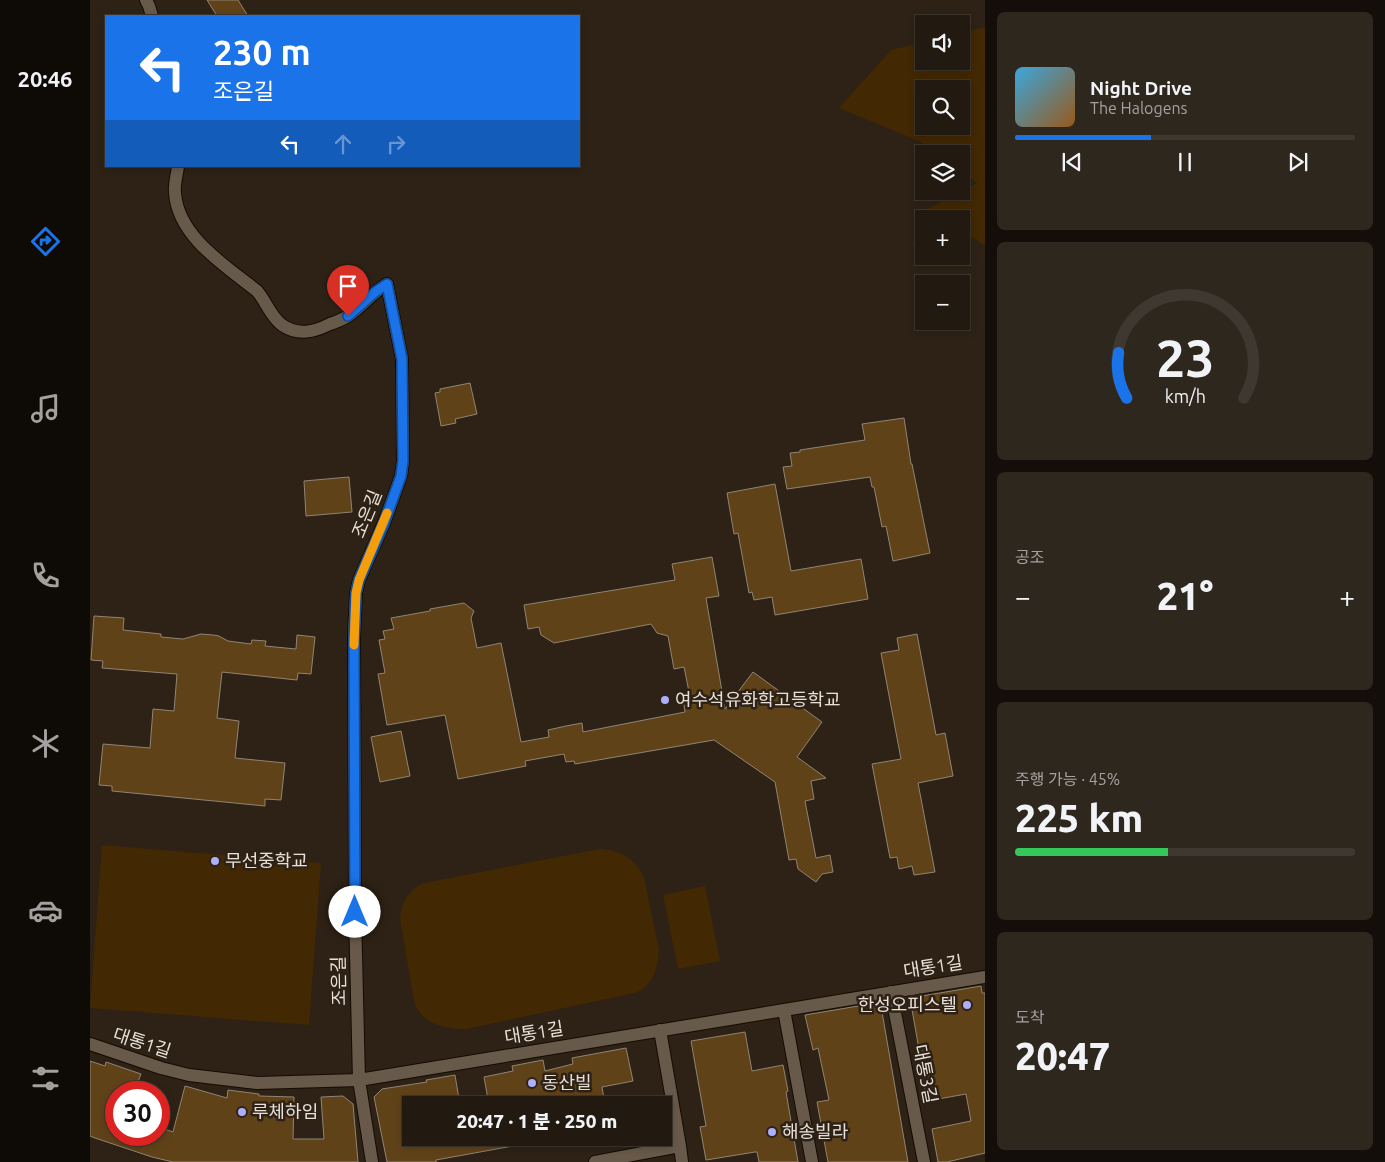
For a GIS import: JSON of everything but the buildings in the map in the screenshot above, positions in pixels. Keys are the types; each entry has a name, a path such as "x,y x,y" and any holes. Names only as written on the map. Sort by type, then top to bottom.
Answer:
{"street":[{"path":"146,0 152,15"},
{"name":"조은길","path":"178,167 175,185 176,202 188,228 203,248 264,298 270,311 281,324 292,331 300,332 319,329 348,316 387,284 402,359 403,461 401,476 384,523 359,580 356,593 354,637 355,894 359,1080"},
{"name":"대통1길","path":"90,1044 161,1068 189,1075 257,1083 359,1080 985,977"},
{"name":"대통3길","path":"891,992 924,1162"},
{"path":"784,1010 812,1162"},
{"path":"660,1030 682,1162"},
{"path":"359,1080 372,1162"},
{"path":"595,1162 680,1146"}],"shaded area":[{"path":"985,27 985,246 970,235 970,210 926,210 945,200 970,200 970,187 977,183 970,178 970,145 925,145 839,108 891,50 915,44 915,70 970,70 970,31"},
{"path":"102,845 321,863 309,1025 90,1008"},
{"path":"606,849 626,856 637,865 644,877 659,950 656,970 646,986 635,993 466,1029 450,1028 435,1024 422,1015 414,1001 400,919 404,902 414,889 424,883"},
{"path":"705,886 720,961 678,969 663,895"}],"slow traffic":[{"path":"354,645 356,593 359,580 387,513"}],"place":[{"name":"여수석유화학고등학교","path":"665,700"},
{"name":"무선중학교","path":"215,861"},
{"name":"한성오피스텔","path":"967,1005"},
{"name":"동산빌","path":"532,1083"},
{"name":"루체하임","path":"242,1112"},
{"name":"해송빌라","path":"772,1132"}],"route":[{"path":"348,316 367,298 387,284 402,359 403,374 403,461 401,476 384,523 359,580 356,593 354,637 355,912"}]}
